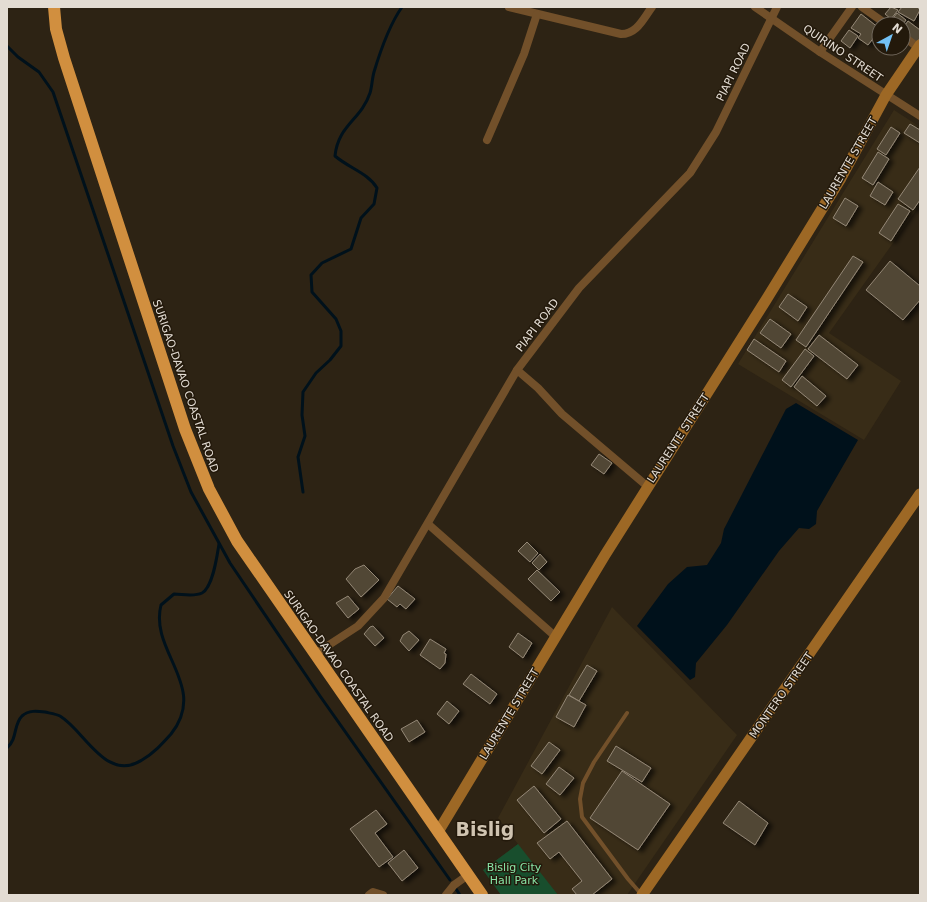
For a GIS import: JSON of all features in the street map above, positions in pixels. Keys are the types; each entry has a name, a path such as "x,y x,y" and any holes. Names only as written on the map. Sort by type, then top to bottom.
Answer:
{"highway":[{"name":"SURIGAO-DAVAO COASTAL ROAD","path":"54,7 60,45 94,154 185,429 209,489 237,541 482,895"}],"street":[{"path":"509,7 627,34 636,29 652,7"},
{"name":"QUIRINO STREET","path":"755,7 772,17 820,52 920,116"},
{"name":"PIAPI ROAD","path":"315,654 358,626 384,598 517,370 579,288 690,173 716,132 777,7"},
{"path":"820,52 852,7"},
{"path":"862,7 875,16"},
{"path":"487,140 524,54 536,14"},
{"path":"911,41 920,47"},
{"name":"LAURENTE STREET","path":"438,832 647,486 766,300 836,185 886,95 920,47"},
{"path":"517,370 541,391 562,414 647,486"},
{"name":"MONTERO STREET","path":"642,895 920,494"},
{"path":"428,524 556,637"},
{"path":"446,895 454,885 468,875"},
{"path":"369,895 373,892 383,895"}],"lane":[{"path":"627,713 594,762 583,783 580,799 582,818 628,879 642,895"}],"shaded area":[{"path":"894,110 920,127 920,205 829,333 901,381 864,440 738,364"},
{"path":"612,607 737,735 627,895 501,895 483,870 518,844 498,818"}],"green space":[{"name":"Bislig City Hall Park","path":"518,844 558,895 501,895 483,870"}],"water":[{"path":"796,403 858,440 817,511 816,524 809,529 799,528 779,551 727,625 696,663 695,677 690,680 637,626 668,584 687,567 707,565 721,543 724,529 786,409"}],"building":[{"path":"891,7 898,10 893,16 887,16 885,14"},
{"path":"902,7 917,7 920,10 914,21 911,19 911,16 905,16 898,12"},
{"path":"861,14 871,22 871,41 868,45 858,38 861,34 851,28"},
{"path":"911,23 920,30 920,38 917,43 911,38"},
{"path":"849,30 858,36 850,48 841,41"},
{"path":"910,124 920,130 920,143 904,133"},
{"path":"891,127 900,133 886,155 877,149"},
{"path":"878,152 889,159 873,185 862,178"},
{"path":"920,167 920,200 913,210 898,199"},
{"path":"878,182 893,192 885,205 870,196"},
{"path":"845,198 858,206 846,226 833,218"},
{"path":"898,204 910,211 891,241 879,233"},
{"path":"853,256 863,262 806,347 796,340"},
{"path":"890,261 920,286 920,300 903,320 866,290"},
{"path":"788,294 807,307 798,321 779,307"},
{"path":"770,319 791,334 781,348 760,333"},
{"path":"819,335 858,365 847,379 808,349"},
{"path":"754,339 786,361 779,372 747,350"},
{"path":"805,349 814,356 791,387 782,380"},
{"path":"802,376 826,396 817,406 794,387"},
{"path":"599,454 612,463 604,474 591,465"},
{"path":"527,542 538,553 530,562 518,551"},
{"path":"540,554 547,562 539,570 532,563"},
{"path":"364,565 379,580 361,597 346,579 355,569"},
{"path":"537,570 560,592 551,601 528,579"},
{"path":"398,586 415,599 406,609 400,604 397,607 387,599"},
{"path":"348,596 359,609 348,618 336,603"},
{"path":"373,626 384,638 375,646 364,634 370,627"},
{"path":"409,631 419,640 409,651 400,641 403,635"},
{"path":"518,633 532,643 523,658 509,647"},
{"path":"430,639 446,649 444,653 446,654 445,663 440,669 420,655"},
{"path":"587,665 597,671 579,701 569,695"},
{"path":"471,674 497,694 490,704 463,684"},
{"path":"568,695 586,705 574,727 556,717"},
{"path":"447,701 459,711 449,724 437,714"},
{"path":"417,720 425,732 409,742 401,729"},
{"path":"549,742 560,750 542,774 531,766"},
{"path":"616,746 651,768 642,782 607,761"},
{"path":"559,767 574,778 560,795 546,784"},
{"path":"622,771 670,804 638,850 590,818"},
{"path":"534,786 561,819 544,833 517,800"},
{"path":"739,801 768,823 755,845 723,823"},
{"path":"376,810 387,824 375,833 393,857 379,867 350,829"},
{"path":"567,821 612,879 592,895 577,895 572,889 582,881 559,852 550,859 537,843"},
{"path":"404,850 418,868 402,881 388,863"}],"waterway":[{"path":"303,492 298,457 305,436 302,415 303,392 316,373 330,360 341,346 341,331 336,319 312,292 311,275 322,263 351,249 361,218 374,204 377,188 369,178 335,156 337,146 340,137 366,102 370,93 374,72 382,47 389,30 402,7"},
{"path":"7,46 18,57 39,72 53,92 173,446 191,492 230,563 320,696 450,880"},
{"path":"7,748 13,740 17,723 22,716 36,711 60,716 69,723 97,752 107,760 118,765 129,765 142,760 158,748 171,734 181,717 184,700 176,669 163,638 160,622 161,605 174,594 195,595 206,590 214,571 219,544"},
{"path":"456,889 460,895"}],"district":[{"name":"Bislig","path":"485,829"}]}
